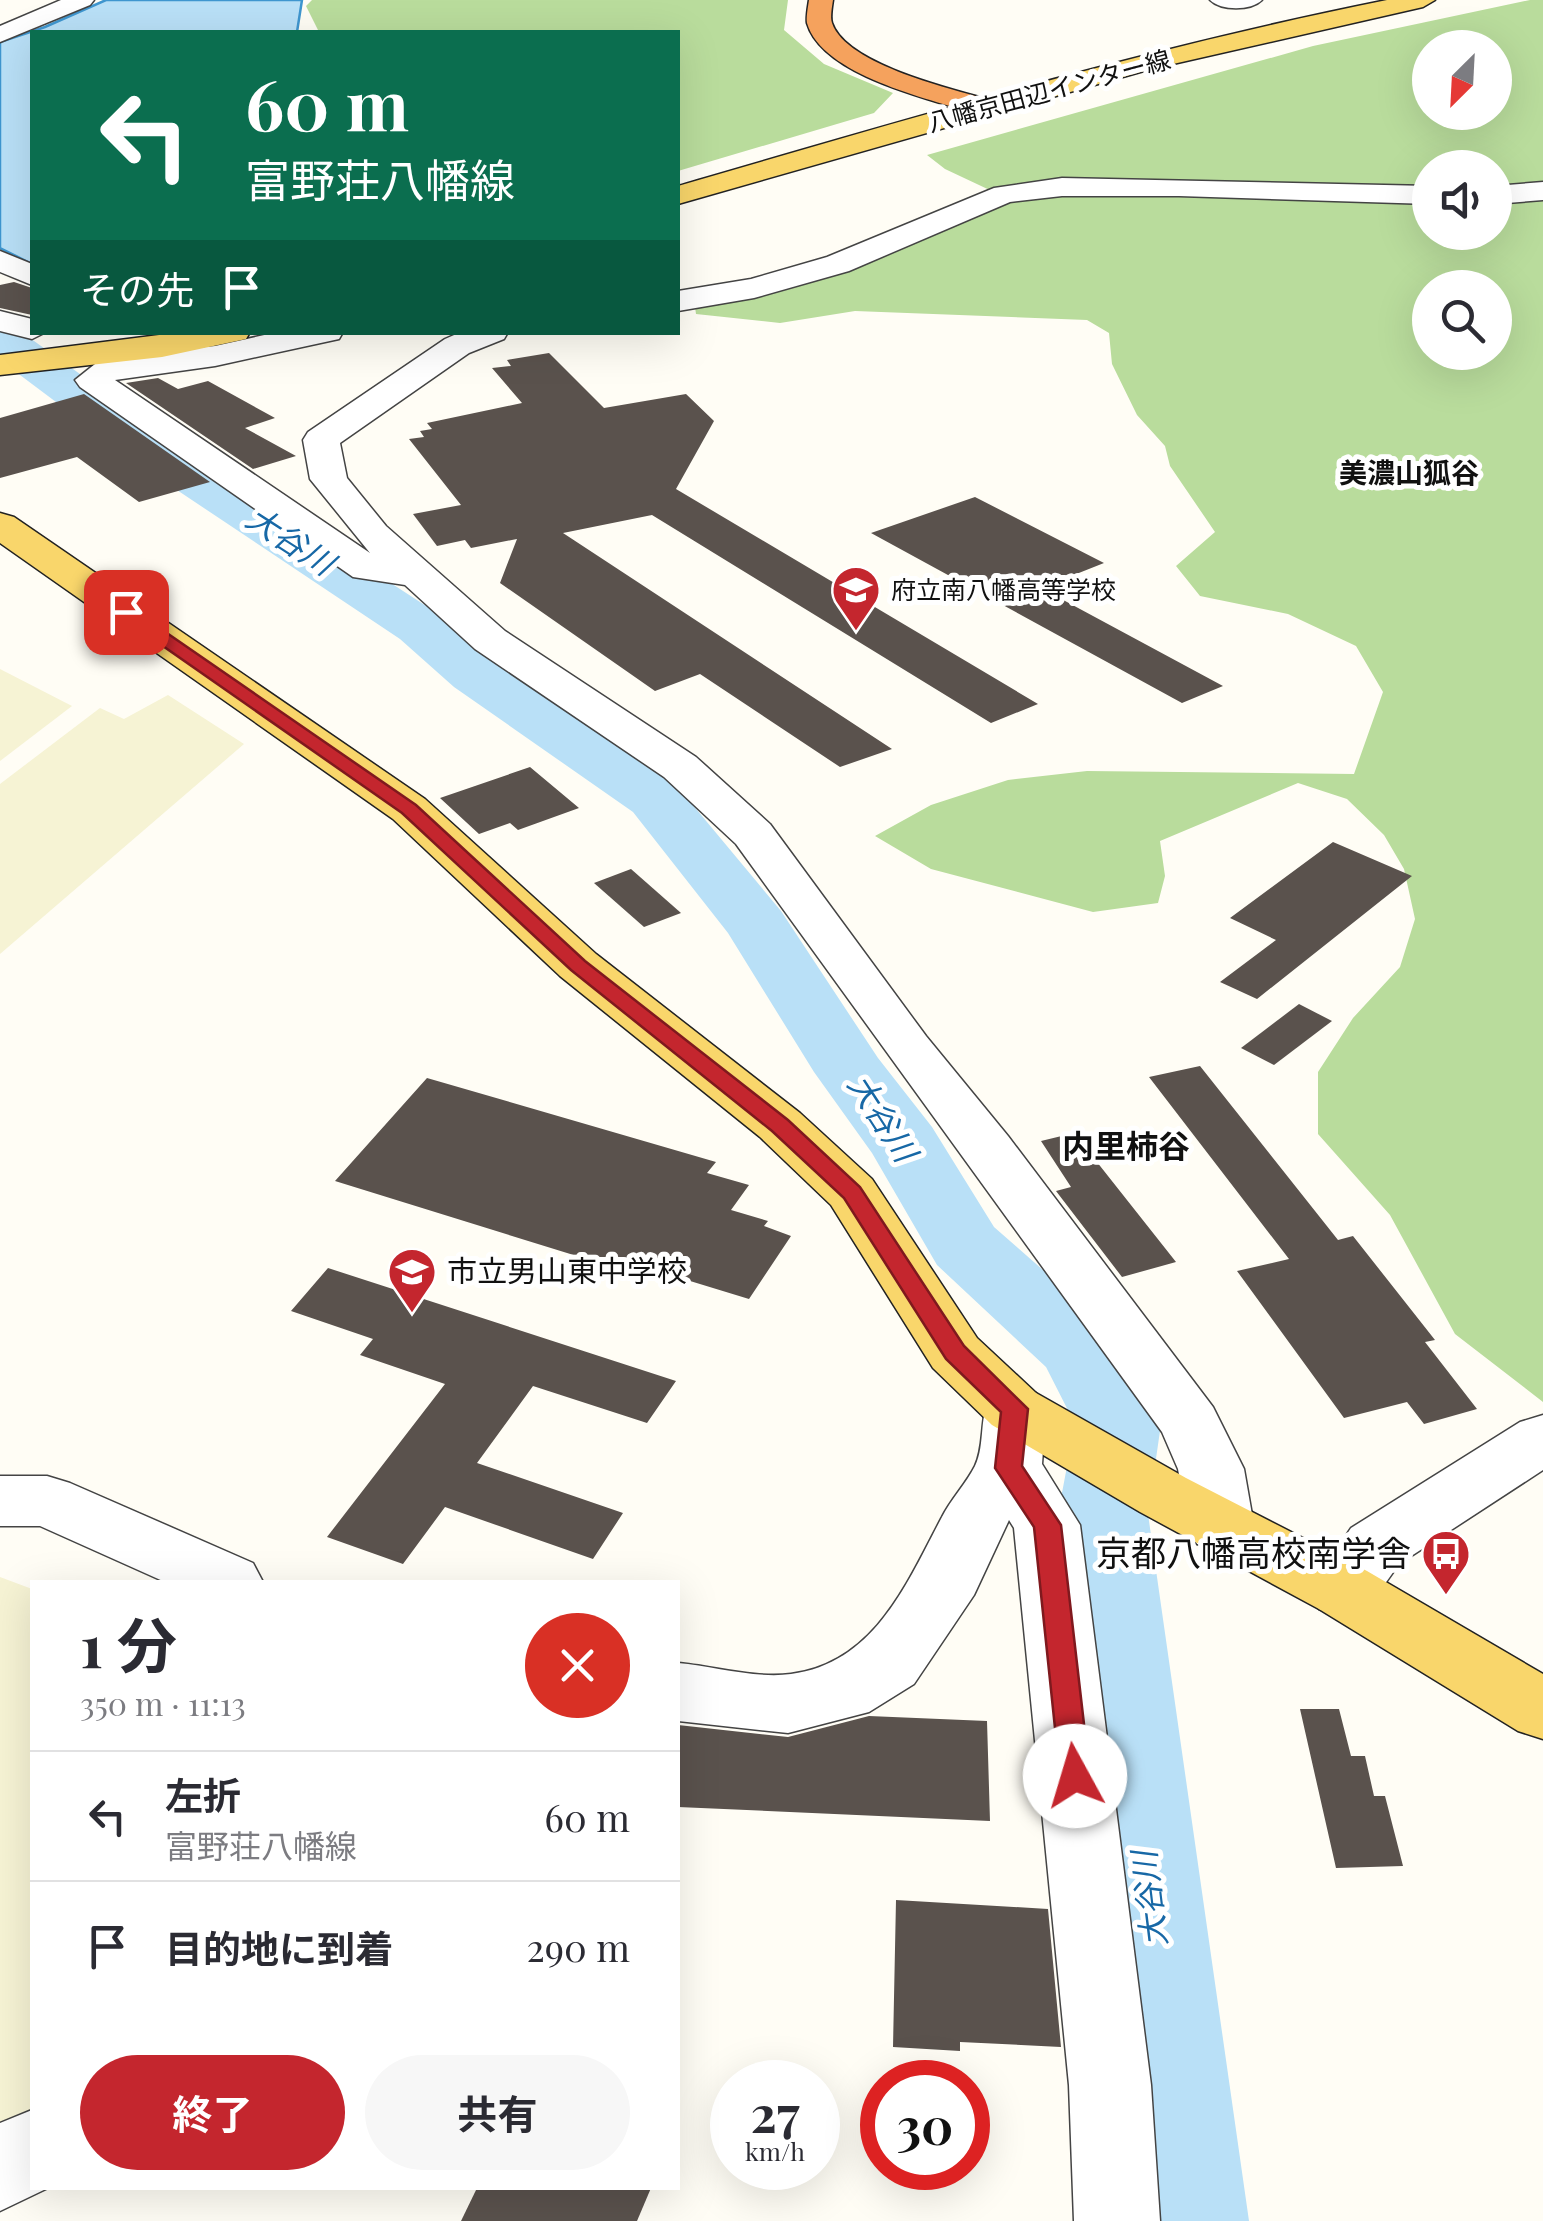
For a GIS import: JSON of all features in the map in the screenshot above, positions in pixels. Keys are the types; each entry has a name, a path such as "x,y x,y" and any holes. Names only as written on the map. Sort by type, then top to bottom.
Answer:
{"highway":[{"path":"820,0 817,18 822,31 849,56 914,86 984,107"},
{"path":"838,0 834,18 838,31 865,54 984,107"}],"main road":[{"name":"八幡京田辺インター線","path":"680,194 984,107 1207,49 1423,0"},
{"path":"0,365 30,345 114,335"},
{"path":"30,345 162,347 220,335"},
{"path":"0,525 409,809 578,965 780,1126 852,1192 955,1353 1027,1438 1163,1495 1343,1590 1543,1710"}],"street":[{"path":"0,35 82,0"},
{"path":"1222,0 1250,0"},
{"path":"680,302 820,270 1004,194 1062,186 1412,194"},
{"path":"1512,194 1543,191"},
{"path":"0,260 30,275"},
{"path":"0,321 30,345"},
{"path":"313,335 216,356 112,367 92,380 367,569 419,576"},
{"path":"484,335 457,346 321,440 329,478 372,534 490,640 680,767 753,834 907,1047 988,1149 1190,1423 1212,1469 1221,1526"},
{"path":"680,1692 788,1704 844,1691 889,1664 950,1576 973,1521 1027,1438"},
{"path":"1027,1438 1047,1525 1110,2085 1118,2221"},
{"path":"1343,1590 1375,1546 1543,1440"},
{"path":"0,1501 47,1501 225,1580"},
{"path":"0,2170 30,2151"}],"shaded area":[{"path":"0,669 72,706 0,761"},
{"path":"168,695 244,744 0,954 0,784 100,708 124,719"},
{"path":"0,1577 30,1588 30,2114 0,2133"}],"green space":[{"path":"312,0 788,0 784,30 824,64 893,93 874,113 680,170 680,30 318,30 306,6"},
{"path":"1543,0 1543,1402 1455,1334 1390,1215 1318,1134 1318,1072 1353,1018 1400,967 1415,919 1404,869 1384,835 1347,799 1298,783 1160,841 1165,876 1158,903 1093,912 931,869 875,836 931,805 1008,780 1087,771 1354,774 1383,692 1356,646 1288,614 1200,596 1176,566 1215,532 1170,466 1165,446 1137,415 1112,364 1109,333 1087,320 855,311 780,323 696,314 695,307 1013,201 945,169 927,155 1313,46"}],"water":[{"path":"106,0 302,0 297,30 36,30"},
{"path":"30,32 30,263 0,248 0,42"}],"building":[{"path":"14,282 30,287 30,315 0,308 0,285"},
{"path":"549,353 604,408 686,394 714,421 676,489 1038,704 991,723 652,515 563,533 892,749 840,767 700,674 655,691 500,583 517,539 471,548 465,540 437,546 413,514 461,505 409,439 424,437 420,431 432,429 427,423 522,403 492,368 511,366 507,360"},
{"path":"158,378 178,389 208,381 275,418 245,428 296,456 253,469 126,383"},
{"path":"84,394 210,482 139,502 77,457 0,478 0,418"},
{"path":"975,497 1104,563 1041,588 1223,686 1182,703 871,533"},
{"path":"530,767 579,808 518,830 510,823 479,834 440,798"},
{"path":"1333,842 1412,876 1257,999 1220,982 1276,940 1230,918"},
{"path":"631,869 681,913 644,927 594,883"},
{"path":"1299,1004 1332,1021 1274,1065 1241,1048"},
{"path":"1200,1066 1338,1240 1353,1236 1435,1340 1425,1342 1477,1409 1424,1424 1407,1402 1344,1418 1237,1271 1289,1259 1149,1077"},
{"path":"427,1078 716,1162 707,1173 749,1185 731,1210 768,1221 764,1226 791,1236 749,1299 641,1266 635,1274 335,1181"},
{"path":"1074,1133 1176,1262 1122,1277 1056,1191 1071,1187 1041,1141"},
{"path":"328,1268 676,1381 647,1423 533,1386 477,1463 623,1513 593,1559 445,1507 403,1564 327,1537 445,1384 360,1355 373,1339 291,1311"},
{"path":"1300,1709 1339,1709 1351,1756 1365,1756 1374,1796 1385,1796 1403,1866 1336,1868"},
{"path":"869,1716 987,1721 990,1821 680,1807 680,1725 788,1737"},
{"path":"896,1900 1048,1909 1061,2047 960,2042 960,2051 893,2047"},
{"path":"476,2190 650,2190 637,2221 461,2221"}],"waterway":[{"name":"大谷川","path":"0,338 162,457 420,627 475,675 655,799 757,925 851,1072 905,1144 965,1246 1079,1349 1118,1424 1103,1514 1190,2221"}],"place":[{"name":"府立南八幡高等学校","path":"856,632"},
{"name":"市立男山東中学校","path":"412,1314"},
{"name":"京都八幡高校南学舎","path":"1446,1596"}],"district":[{"name":"美濃山狐谷","path":"1409,473"},
{"name":"内里柿谷","path":"1126,1147"}],"route":[{"path":"126,612 409,809 578,965 780,1126 852,1192 955,1353 1014,1409 1008,1468 1047,1525 1075,1776"}]}
